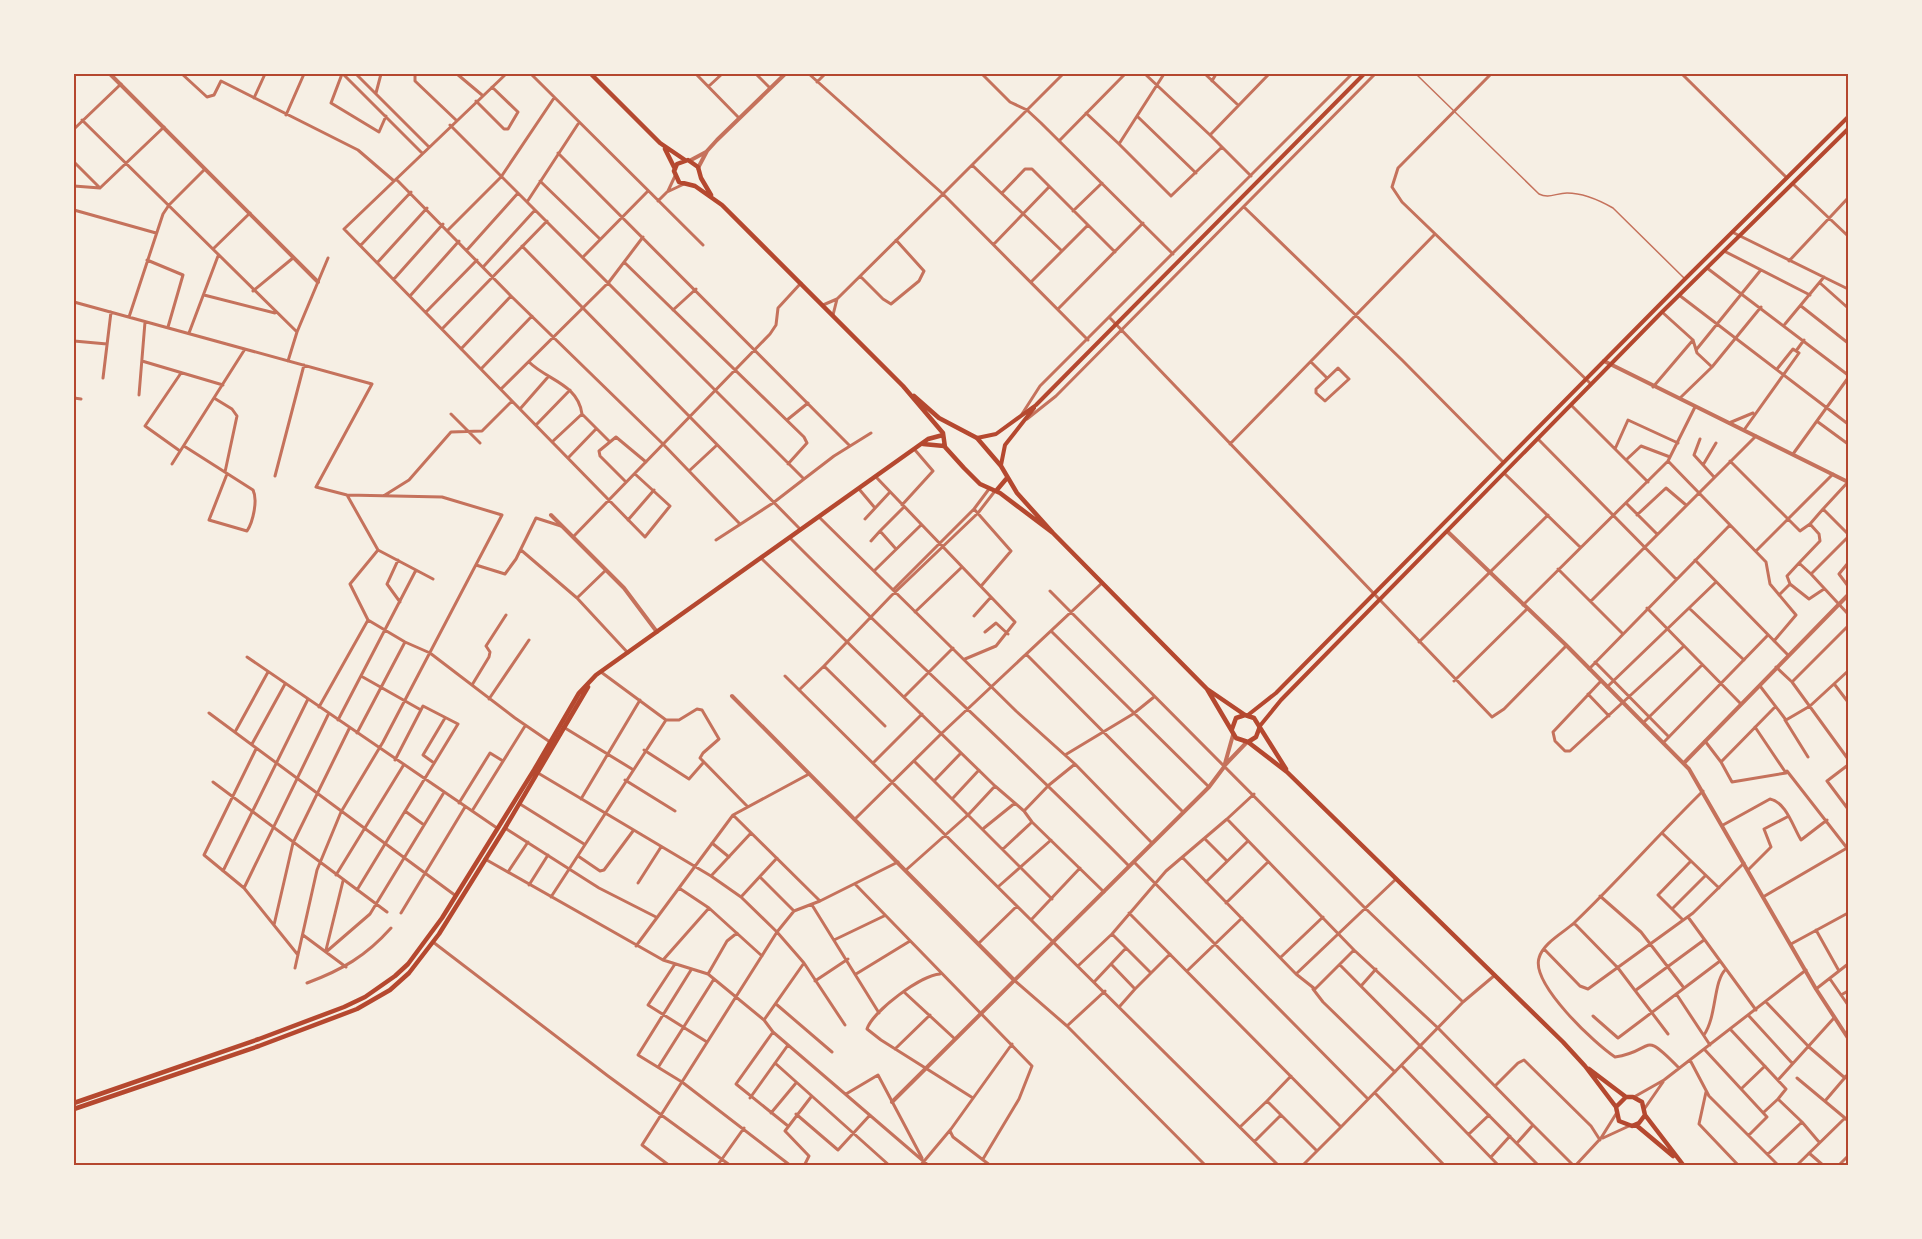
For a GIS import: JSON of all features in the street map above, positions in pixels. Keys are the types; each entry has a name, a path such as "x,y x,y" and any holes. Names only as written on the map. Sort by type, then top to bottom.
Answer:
{"main road":[{"path":"591,74 664,147 688,160 699,170 711,195"},
{"path":"1001,466 1005,444 1036,405 1364,74"},
{"path":"1233,733 1233,722 1276,693 1848,117"},
{"path":"1248,742 1256,737 1259,728 1281,700 1539,440 1662,312 1848,129"},
{"path":"664,147 675,169"},
{"path":"688,160 677,164 675,176 684,184 690,184 711,195 903,386 939,418 977,438 1053,533 1102,583 1208,689 1254,718 1287,772"},
{"path":"690,184 697,179 699,170"},
{"path":"903,386 943,434 945,447 964,468 1053,533"},
{"path":"977,438 996,434 1036,405"},
{"path":"74,1109 225,1058 357,1009 395,986 433,942 486,859 520,804 550,742 579,693 598,674 628,652 932,436 943,434 954,425"},
{"path":"923,444 945,447"},
{"path":"993,490 1007,478"},
{"path":"74,1103 259,1039 365,997 395,976 408,964 456,896 497,828 536,772 598,674"},
{"path":"1208,689 1239,741 1248,742 1287,772 1586,1066 1626,1097 1639,1100 1645,1108 1645,1115 1678,1160"},
{"path":"1586,1066 1616,1107 1619,1121 1629,1126 1636,1125 1645,1115"},
{"path":"1616,1107 1626,1097"},
{"path":"1636,1125 1684,1166"}],"street":[{"path":"110,74 318,282"},
{"path":"182,74 210,98 224,74"},
{"path":"254,98 265,74"},
{"path":"286,115 304,74"},
{"path":"386,116 379,132 331,103 343,74 386,116 422,153"},
{"path":"356,74 429,147"},
{"path":"376,93 381,74"},
{"path":"416,74 414,79 456,120"},
{"path":"457,74 482,95"},
{"path":"505,74 344,229 645,537 668,511 669,504 635,474"},
{"path":"531,74 703,245"},
{"path":"696,74 739,118"},
{"path":"709,86 722,74"},
{"path":"756,74 772,89"},
{"path":"688,160 707,151 785,74"},
{"path":"809,74 943,194 1059,308 1088,340"},
{"path":"817,82 825,74"},
{"path":"982,74 1010,102 1027,110 1173,254"},
{"path":"823,305 837,298 860,276 1063,74"},
{"path":"1059,141 1125,74"},
{"path":"1145,74 1251,176"},
{"path":"1119,144 1164,74"},
{"path":"1205,74 1239,105"},
{"path":"1212,81 1216,74"},
{"path":"1210,135 1269,74"},
{"path":"1021,416 1040,386 1352,74"},
{"path":"1026,420 1056,396 1375,74"},
{"path":"1491,74 1398,168 1392,181 1394,193 1592,385"},
{"path":"1682,74 1787,178"},
{"path":"222,81 358,150 411,192 511,296 555,336 739,523"},
{"path":"74,129 121,84"},
{"path":"476,101 504,129 508,129 518,112 492,87"},
{"path":"448,230 501,177 554,98"},
{"path":"1086,113 1168,195 1176,194 1222,147"},
{"path":"1138,117 1196,173"},
{"path":"82,120 297,332"},
{"path":"527,202 578,123"},
{"path":"450,125 584,256 804,479"},
{"path":"100,188 124,162 164,127"},
{"path":"699,170 707,151"},
{"path":"558,153 850,446"},
{"path":"74,162 100,188"},
{"path":"972,165 1062,251"},
{"path":"1002,193 1028,168 1115,252"},
{"path":"129,317 146,260 169,205 205,169"},
{"path":"658,201 667,192 675,176"},
{"path":"540,181 600,239"},
{"path":"1073,211 1102,183"},
{"path":"667,192 684,184"},
{"path":"1793,184 1848,236"},
{"path":"74,186 100,188"},
{"path":"994,245 1049,187"},
{"path":"584,256 648,191"},
{"path":"360,246 411,192"},
{"path":"467,250 518,193"},
{"path":"1789,261 1848,198"},
{"path":"1244,207 1503,462"},
{"path":"377,263 427,208"},
{"path":"74,210 156,233"},
{"path":"483,267 535,210"},
{"path":"213,249 250,213"},
{"path":"442,329 547,220"},
{"path":"1059,308 1143,223"},
{"path":"393,280 442,224"},
{"path":"1032,281 1088,225"},
{"path":"1732,232 1848,289"},
{"path":"1230,444 1435,234"},
{"path":"501,389 609,282 643,237"},
{"path":"860,276 883,300 891,304 919,281 924,271 896,240"},
{"path":"409,296 459,241"},
{"path":"522,246 801,530"},
{"path":"1724,251 1810,295"},
{"path":"189,333 218,256"},
{"path":"253,291 294,257"},
{"path":"288,361 297,332 328,258"},
{"path":"146,260 183,275 168,327"},
{"path":"426,313 477,260"},
{"path":"624,262 787,420 807,443 788,464"},
{"path":"1707,268 1785,324 1848,376 1818,422 1793,454"},
{"path":"1696,350 1760,271"},
{"path":"1785,324 1824,277"},
{"path":"573,537 756,350 775,328 778,308 802,283"},
{"path":"1820,283 1848,308"},
{"path":"673,310 696,289"},
{"path":"204,295 277,313"},
{"path":"461,349 511,296"},
{"path":"1679,296 1848,424"},
{"path":"833,315 837,298"},
{"path":"74,302 372,384 316,487 347,495 442,497 501,513 499,523 406,699 341,812 321,863 295,968"},
{"path":"1801,306 1848,343"},
{"path":"1679,399 1712,367 1761,307"},
{"path":"104,378 111,312"},
{"path":"1662,312 1693,340 1696,350 1712,367"},
{"path":"481,369 532,316"},
{"path":"1110,318 1454,681 1492,717 1504,709 1566,645"},
{"path":"139,395 145,321"},
{"path":"1653,387 1693,340"},
{"path":"1796,351 1804,340"},
{"path":"74,341 107,345"},
{"path":"1079,348 1086,354"},
{"path":"172,464 246,349"},
{"path":"1777,369 1793,349 1796,351"},
{"path":"1744,430 1799,353 1796,351"},
{"path":"142,361 223,385"},
{"path":"529,361 548,377 556,378 570,390 581,405 582,414 609,441"},
{"path":"1604,361 1653,387 1847,479 1810,524 1801,531 1730,461"},
{"path":"1311,362 1327,378"},
{"path":"275,476 304,365"},
{"path":"1338,368 1349,379 1325,401 1316,391 1327,378 1338,368"},
{"path":"180,451 145,426 181,373"},
{"path":"520,409 548,377"},
{"path":"536,425 570,390"},
{"path":"1050,390 1056,396"},
{"path":"74,398 81,399"},
{"path":"184,446 226,473 255,495 247,531 209,520 226,473 237,416 232,409 214,398"},
{"path":"383,496 409,480 452,432 478,433 488,427 512,401"},
{"path":"787,420 808,403"},
{"path":"1572,406 1648,482"},
{"path":"1523,605 1669,459 1695,407"},
{"path":"1729,423 1755,412"},
{"path":"451,414 480,443"},
{"path":"552,442 582,414"},
{"path":"1615,449 1628,420 1678,443"},
{"path":"1818,422 1848,444"},
{"path":"568,458 596,429"},
{"path":"716,540 773,503 871,433"},
{"path":"1592,601 1756,436"},
{"path":"626,482 599,454 609,441 616,437 646,462"},
{"path":"1700,439 1693,453 1714,477"},
{"path":"1539,440 1676,579"},
{"path":"1703,465 1716,443"},
{"path":"689,471 717,445"},
{"path":"1626,460 1641,446 1669,459 1698,493 1766,562 1770,584 1796,615 1774,641"},
{"path":"871,541 933,471 915,450"},
{"path":"1505,474 1580,547"},
{"path":"1756,551 1833,474"},
{"path":"876,477 1015,622 996,646 965,659"},
{"path":"1637,515 1664,488 1668,488 1686,505"},
{"path":"859,489 875,508"},
{"path":"628,520 654,490"},
{"path":"799,690 993,490"},
{"path":"941,545 978,513 993,490"},
{"path":"866,519 890,492"},
{"path":"347,495 378,550 433,579"},
{"path":"1626,503 1657,534"},
{"path":"974,509 1011,551 982,585"},
{"path":"1811,574 1848,536 1823,509"},
{"path":"552,515 641,608 657,632"},
{"path":"1419,642 1548,515"},
{"path":"819,517 991,687 1075,764 1152,843"},
{"path":"476,565 497,574 505,574 521,550 537,518 562,526"},
{"path":"1810,524 1819,534 1820,541 1787,576 1790,584 1809,599 1824,588"},
{"path":"874,571 921,525"},
{"path":"1589,669 1730,525"},
{"path":"880,531 896,549"},
{"path":"1448,532 1684,763 1723,825 1816,989 1847,1034"},
{"path":"790,538 966,711 1049,785 1129,866"},
{"path":"378,550 350,584 368,620 405,642 430,653 525,726 550,742"},
{"path":"521,550 577,598 628,652"},
{"path":"761,558 995,786 1015,802 1032,822 1104,892"},
{"path":"398,560 387,585 400,602"},
{"path":"1695,560 1788,654"},
{"path":"1799,563 1848,614"},
{"path":"1848,563 1839,574 1848,586"},
{"path":"915,612 962,567"},
{"path":"1558,569 1623,633"},
{"path":"338,720 416,570"},
{"path":"577,598 606,570"},
{"path":"1607,687 1716,582"},
{"path":"855,819 942,733 1102,583"},
{"path":"1778,595 1790,584"},
{"path":"1050,591 1365,908 1463,1002"},
{"path":"1684,763 1848,594"},
{"path":"974,616 992,597"},
{"path":"1647,608 1740,703"},
{"path":"1689,608 1744,660"},
{"path":"1454,681 1527,609"},
{"path":"472,685 489,657 490,652 486,646 506,615"},
{"path":"319,707 368,620"},
{"path":"985,632 996,623 1008,633"},
{"path":"1792,682 1848,626"},
{"path":"1051,632 1209,788"},
{"path":"1663,743 1768,635"},
{"path":"489,699 529,640"},
{"path":"357,733 405,642"},
{"path":"1601,681 1553,732 1555,741 1568,752 1684,646"},
{"path":"904,697 953,648"},
{"path":"1026,654 1184,813"},
{"path":"247,657 497,828"},
{"path":"1595,662 1669,737"},
{"path":"1643,723 1702,665"},
{"path":"824,666 885,726"},
{"path":"1776,667 1792,682 1848,759"},
{"path":"235,732 268,672"},
{"path":"1783,718 1789,719 1810,706 1848,672"},
{"path":"598,674 640,700 666,720 675,721 692,711 702,710 719,739 701,755 704,762 747,806"},
{"path":"362,676 406,699 421,710"},
{"path":"785,676 1079,965 1279,1166"},
{"path":"252,744 285,684"},
{"path":"1759,684 1808,757"},
{"path":"1835,685 1848,702"},
{"path":"1588,694 1610,716"},
{"path":"732,696 1014,980 1067,1026 1206,1166"},
{"path":"1062,753 1068,755 1133,714 1154,697"},
{"path":"223,871 308,699"},
{"path":"581,799 640,700"},
{"path":"357,890 458,724 423,706 395,760"},
{"path":"1721,762 1775,707"},
{"path":"209,713 456,896"},
{"path":"244,888 329,714"},
{"path":"873,763 922,714"},
{"path":"434,763 423,755 445,718"},
{"path":"551,897 603,813 666,720"},
{"path":"472,811 525,726"},
{"path":"564,727 632,770"},
{"path":"1755,727 1848,847 1763,897"},
{"path":"274,925 293,843 349,728"},
{"path":"1224,767 1233,733"},
{"path":"1705,741 1721,762 1732,782 1785,773 1786,769"},
{"path":"892,1102 1209,788 1224,767 1248,742"},
{"path":"257,748 204,855 244,888 298,955"},
{"path":"644,750 689,779 704,762"},
{"path":"459,803 490,753 503,761"},
{"path":"935,780 961,753"},
{"path":"914,761 984,828 1052,899"},
{"path":"1024,811 1049,785 1075,764"},
{"path":"1848,765 1827,781 1848,809"},
{"path":"336,875 404,766"},
{"path":"953,798 979,770"},
{"path":"536,772 660,848 711,876 741,897 777,932 804,963 845,1025"},
{"path":"636,946 733,815 809,774"},
{"path":"625,780 675,811"},
{"path":"213,782 387,912"},
{"path":"906,870 969,814 995,786"},
{"path":"1679,1068 1655,1045 1649,1044 1626,1055 1615,1057 1600,1047 1564,1009 1545,983 1538,967 1539,958 1544,949 1574,923 1703,791"},
{"path":"326,952 356,928 376,904 443,793"},
{"path":"1079,965 1112,934 1182,857 1254,795"},
{"path":"1723,825 1770,799 1780,804 1801,840 1827,820"},
{"path":"984,828 1015,802"},
{"path":"520,804 585,844"},
{"path":"401,913 465,807"},
{"path":"405,812 424,825"},
{"path":"733,815 820,902"},
{"path":"1748,870 1770,847 1764,829 1787,817"},
{"path":"1227,819 1338,934 1438,1028 1574,1166 1600,1139 1616,1114"},
{"path":"1003,849 1032,822"},
{"path":"505,828 570,869 656,917"},
{"path":"578,856 598,869 604,870 633,831"},
{"path":"711,876 751,833"},
{"path":"1661,833 1719,888"},
{"path":"1205,838 1227,861"},
{"path":"999,886 1051,840"},
{"path":"1206,882 1249,840"},
{"path":"508,872 528,842"},
{"path":"712,843 729,857"},
{"path":"638,883 660,848"},
{"path":"529,885 548,855"},
{"path":"480,856 663,960 708,974 764,1020 773,1032 929,1166"},
{"path":"1182,857 1313,989 1323,1002 1395,1072"},
{"path":"741,897 777,858"},
{"path":"670,1166 642,1145 777,932 794,911 820,902 898,862"},
{"path":"1134,862 1368,1099"},
{"path":"1226,903 1268,862"},
{"path":"1683,920 1658,895 1690,862"},
{"path":"1544,949 1585,989 1592,987 1688,917 1744,863"},
{"path":"1031,920 1080,868"},
{"path":"1673,908 1705,876"},
{"path":"760,877 794,911"},
{"path":"1296,974 1396,879"},
{"path":"326,952 344,880"},
{"path":"855,884 940,974 1031,1064 1032,1072 983,1159"},
{"path":"679,888 710,908 762,956"},
{"path":"1600,896 1652,943 1684,988"},
{"path":"812,904 879,1013"},
{"path":"978,944 1017,906"},
{"path":"663,960 710,908"},
{"path":"1130,913 1341,1127"},
{"path":"1791,944 1848,913"},
{"path":"834,939 884,916"},
{"path":"1281,957 1323,917"},
{"path":"1688,917 1756,1010"},
{"path":"1187,971 1242,918"},
{"path":"1574,923 1618,968 1668,1034"},
{"path":"307,982 346,967 373,948 391,928"},
{"path":"1816,930 1839,971"},
{"path":"708,974 727,941 736,933"},
{"path":"1112,934 1151,973"},
{"path":"303,935 346,967"},
{"path":"1636,990 1704,940"},
{"path":"856,974 910,941"},
{"path":"433,942 731,1166"},
{"path":"1095,981 1126,948"},
{"path":"1313,989 1354,950"},
{"path":"1120,1006 1170,954"},
{"path":"815,981 848,960"},
{"path":"1593,1016 1618,1038 1720,961"},
{"path":"764,1020 804,963"},
{"path":"675,964 648,1005 707,1042"},
{"path":"1111,964 1135,989"},
{"path":"1340,964 1539,1166"},
{"path":"1816,989 1848,964"},
{"path":"692,969 638,1055 682,1082 791,1166"},
{"path":"1361,986 1376,969"},
{"path":"1704,1035 1711,1020 1719,979 1726,969"},
{"path":"1633,1097 1664,1080 1705,1050 1806,970"},
{"path":"940,974 932,975 904,992 869,1023 868,1031 973,1098"},
{"path":"1302,1166 1463,1002 1495,975"},
{"path":"1830,978 1848,1005"},
{"path":"659,1066 714,979"},
{"path":"1067,1026 1105,991"},
{"path":"1841,995 1848,991"},
{"path":"904,992 954,1039"},
{"path":"1677,994 1710,1045"},
{"path":"1766,1002 1809,1047 1845,1078"},
{"path":"776,1004 832,1052"},
{"path":"895,1049 930,1015"},
{"path":"1749,1016 1792,1063"},
{"path":"1778,1080 1834,1018"},
{"path":"1731,1030 1786,1090 1764,1112"},
{"path":"773,1032 736,1084 750,1098 788,1126"},
{"path":"921,1166 951,1129 1012,1044"},
{"path":"750,1098 788,1045"},
{"path":"1705,1050 1764,1112 1767,1120 1749,1136"},
{"path":"1495,1086 1524,1060 1591,1126 1600,1139"},
{"path":"1690,1060 1706,1092 1779,1166"},
{"path":"775,1063 890,1166"},
{"path":"1401,1065 1498,1166"},
{"path":"1741,1089 1764,1066"},
{"path":"1825,1101 1848,1074"},
{"path":"846,1094 878,1076 924,1161"},
{"path":"1240,1127 1291,1076"},
{"path":"1796,1166 1819,1142 1847,1119 1797,1077"},
{"path":"1645,1108 1664,1080"},
{"path":"771,1113 796,1083"},
{"path":"1706,1092 1699,1124 1739,1166"},
{"path":"1374,1093 1444,1166"},
{"path":"804,1166 809,1156 785,1131 795,1114 811,1096"},
{"path":"1778,1099 1819,1142"},
{"path":"1267,1101 1317,1151"},
{"path":"795,1114 838,1150 870,1115"},
{"path":"1255,1142 1282,1115"},
{"path":"1468,1134 1489,1115"},
{"path":"1768,1154 1802,1122"},
{"path":"1517,1143 1533,1125"},
{"path":"1600,1139 1629,1126"},
{"path":"717,1166 744,1128"},
{"path":"951,1129 953,1137 991,1166"},
{"path":"1490,1157 1510,1136"},
{"path":"1809,1152 1824,1166"},
{"path":"1838,1166 1848,1156"}],"lane":[{"path":"1416,74 1539,194 1545,197 1569,193 1600,201 1613,208 1685,279"}]}
